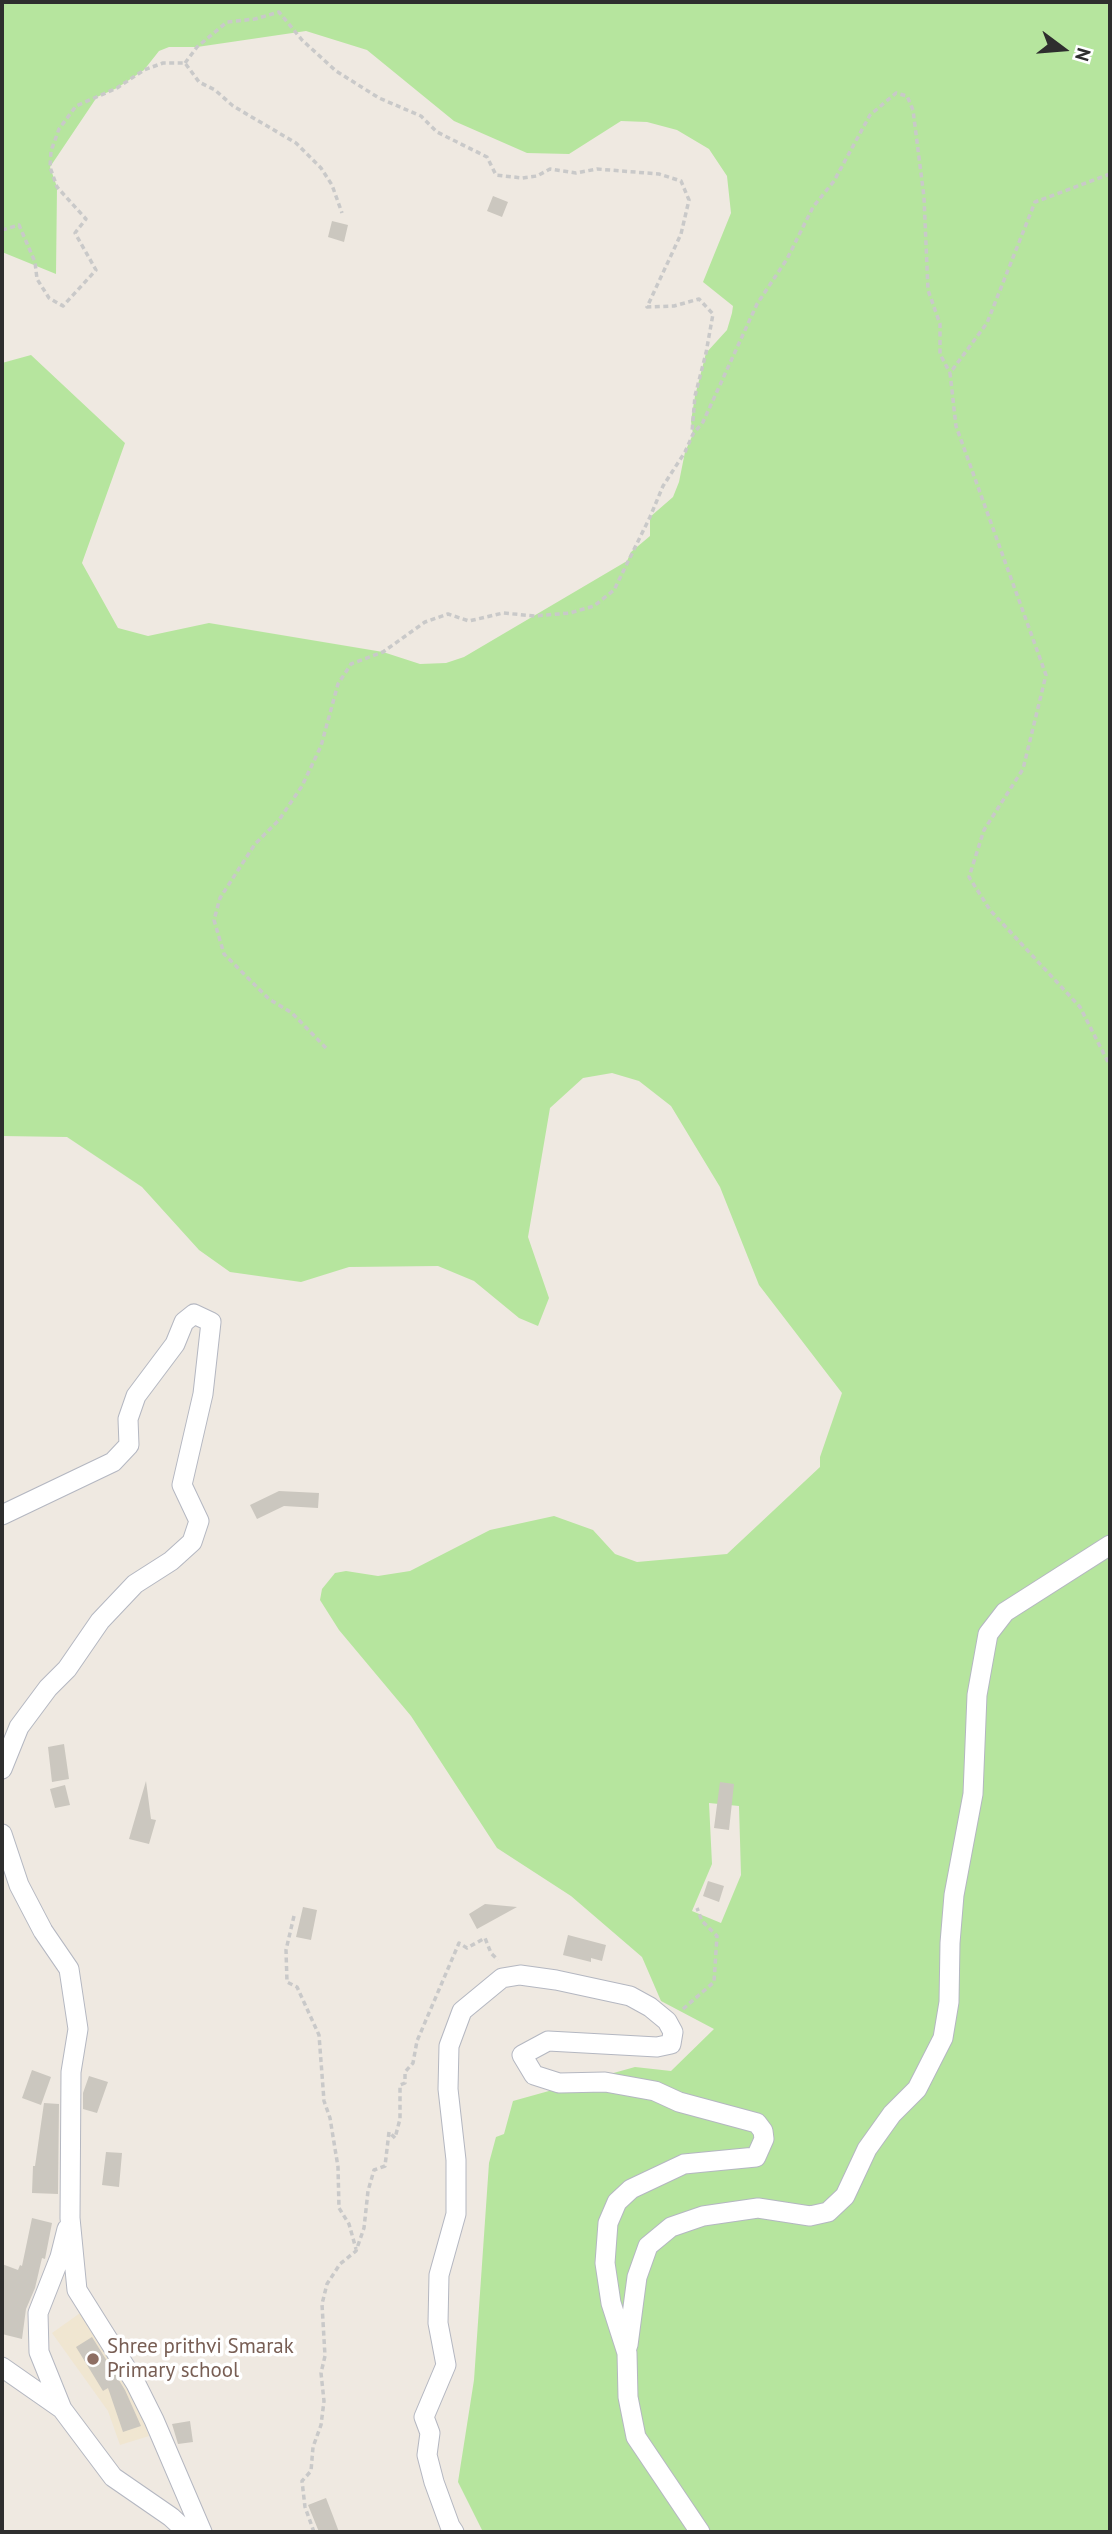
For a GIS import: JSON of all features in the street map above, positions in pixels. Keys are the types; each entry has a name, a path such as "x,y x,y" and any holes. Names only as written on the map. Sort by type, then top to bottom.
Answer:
{"street":[{"path":"2,1515 113,1462 129,1445 128,1419 135,1396 176,1345 184,1322 194,1314 211,1322 203,1394 182,1485 199,1521 192,1542 171,1561 135,1584 100,1621 67,1669 48,1688 19,1727 2,1769"},
{"path":"701,2532 636,2437 628,2398 627,2353 637,2277 648,2246 671,2227 703,2216 758,2208 810,2216 828,2212 845,2196 867,2149 892,2115 917,2090 943,2038 949,2002 954,1895 973,1794 977,1695 988,1634 1005,1612 1110,1545"},
{"path":"2,1834 19,1885 43,1931 69,1969 78,2029 71,2072 70,2218 77,2290 136,2384 155,2420 202,2532"},
{"path":"454,2532 430,2468 427,2455 430,2433 424,2417 446,2365 438,2323 439,2275 456,2214 456,2160 448,2089 449,2046 462,2011 502,1978 520,1975 556,1980 630,1996 667,2021 673,2032 671,2044 657,2047 548,2041 522,2055 534,2075 559,2083 606,2082 655,2091 679,2102 757,2123 763,2131 764,2139 756,2157 684,2164 631,2189 617,2202 608,2223 604,2263 611,2303 627,2353"},
{"path":"70,2218 60,2257 38,2313 39,2351 62,2410 113,2477 171,2517 187,2532"},
{"path":"2,2367 62,2410"}],"path":[{"path":"185,63 197,47 228,22 255,19 279,12 302,40 336,71 379,98 421,116 437,132 487,157 496,175 522,178 537,176 550,169 576,173 597,169 659,174 681,181 688,200 681,234 647,307 674,306 699,299 713,314 695,396 691,421 693,434"},
{"path":"2,230 19,225 35,262 37,279 49,298 63,306 96,270 75,233 86,219 57,187 50,167 51,151 59,129 76,106 117,89 144,70 163,63 185,63"},
{"path":"185,63 198,82 215,90 233,106 296,143 321,168 332,185 342,213"},
{"path":"326,1048 292,1013 269,999 224,954 214,920 220,898 255,844 279,820 302,786 321,746 338,684 351,664 383,652 425,622 448,614 469,621 503,613 570,613 594,606 614,590 663,486 693,434 703,422 757,304 787,259 813,207 834,181 870,115 896,93 907,96 912,110 924,197 928,290 940,324 940,354 950,373 956,426 1046,675 1023,769 984,830 969,877 990,910 1080,1007 1110,1066"},
{"path":"950,373 987,323 1035,202 1110,174"},
{"path":"667,2021 714,1982 717,1936 702,1921 697,1908"},
{"path":"294,1916 286,1950 287,1982 297,1987 319,2035 324,2101 330,2118 338,2167 339,2208 349,2224 356,2251"},
{"path":"314,2532 305,2507 302,2481 311,2471 313,2447 321,2424 324,2401 321,2373 325,2356 322,2304 327,2284 340,2264 356,2251 364,2228 368,2192 374,2170 385,2166 389,2132 395,2138 400,2119 400,2085 405,2083 405,2072 413,2063 417,2041 459,1942 467,1948 485,1938 491,1953 505,1967 520,1975"}],"shaded area":[{"name":"Shree prithvi Smarak Primary school","path":"83,2311 132,2385 149,2436 120,2445 108,2411 52,2333"}],"green space":[{"path":"2,2 1110,2 1110,2532 483,2532 458,2482 474,2380 489,2163 496,2137 504,2134 513,2101 635,2067 671,2071 714,2029 661,2001 642,1957 571,1896 497,1848 411,1716 339,1630 320,1600 322,1589 335,1573 346,1571 378,1576 410,1571 490,1530 554,1516 593,1530 615,1554 637,1562 727,1554 820,1467 820,1457 842,1393 759,1285 720,1187 671,1106 639,1081 612,1073 583,1078 550,1108 528,1237 549,1298 538,1326 519,1318 474,1281 438,1266 349,1267 301,1282 230,1272 199,1250 142,1187 67,1137 2,1136 2,363 31,355 125,443 82,563 118,628 148,636 209,623 383,652 420,664 446,663 464,657 627,561 631,552 650,536 650,517 673,497 685,452 693,434 691,421 695,396 706,353 727,330 732,313 733,306 703,282 731,213 727,176 709,149 677,130 647,122 621,121 569,154 527,153 454,121 367,50 306,31 197,47 169,47 159,51 144,70 117,88 97,97 50,167 57,187 56,274 2,252","holes":["709,1803 739,1806 741,1875 721,1923 692,1911 712,1864"]}],"building":[{"path":"493,196 508,202 502,217 487,211"},
{"path":"332,221 348,225 344,242 328,237"},
{"path":"279,1491 319,1493 318,1508 284,1506 257,1519 250,1505"},
{"path":"64,1744 69,1779 52,1782 48,1747"},
{"path":"146,1781 151,1819 156,1820 149,1844 129,1839"},
{"path":"720,1782 734,1784 729,1830 714,1828"},
{"path":"65,1785 70,1805 55,1808 50,1789"},
{"path":"708,1881 724,1886 719,1902 703,1896"},
{"path":"485,1904 517,1907 477,1929 469,1914"},
{"path":"303,1907 317,1910 311,1940 296,1937"},
{"path":"568,1935 606,1945 602,1961 591,1958 591,1962 563,1955"},
{"path":"32,2070 51,2077 41,2105 22,2098"},
{"path":"89,2076 108,2082 97,2113 83,2109 83,2093"},
{"path":"44,2103 59,2104 58,2194 32,2193 33,2166"},
{"path":"106,2152 122,2153 119,2187 102,2185"},
{"path":"32,2218 52,2223 45,2259 42,2258 35,2288 26,2309 22,2339 2,2334 2,2264 18,2270 20,2265 22,2266"},
{"path":"92,2337 125,2390 141,2426 123,2432 108,2388 103,2391 76,2347"},
{"path":"190,2421 193,2442 178,2444 172,2424"},
{"path":"326,2498 339,2532 319,2532 308,2505"}],"place":[{"name":"Shree prithvi Smarak Primary school","path":"93,2359"}]}
